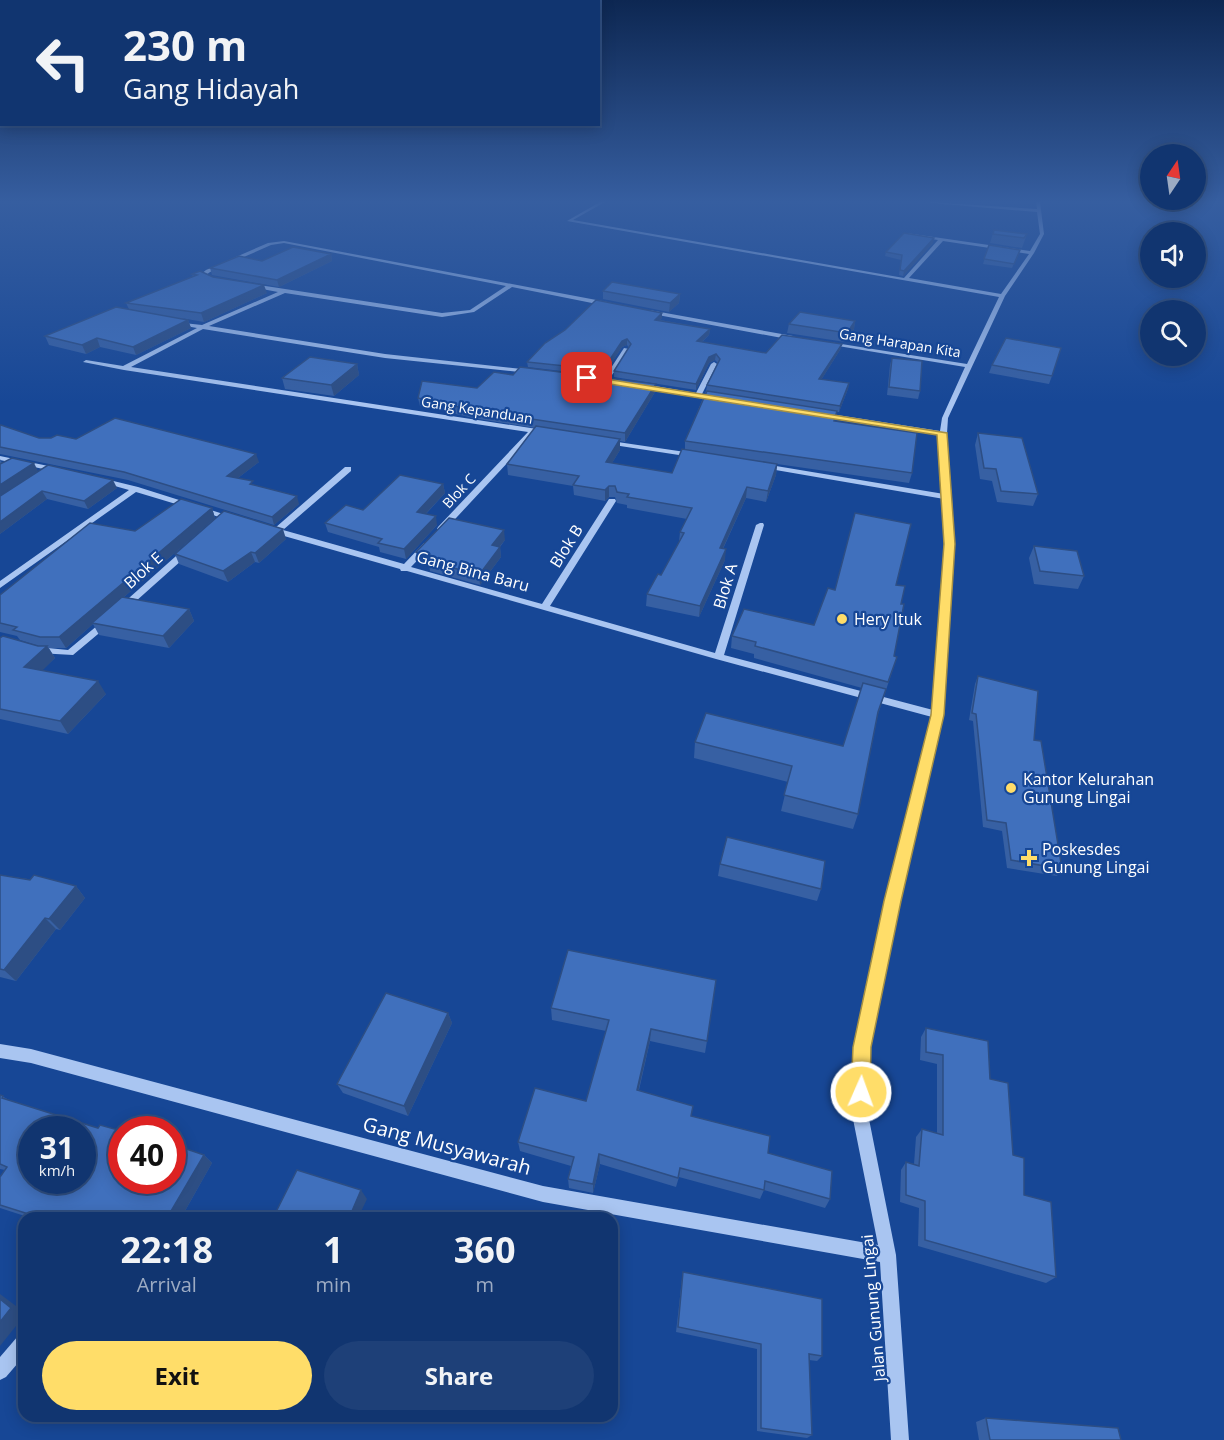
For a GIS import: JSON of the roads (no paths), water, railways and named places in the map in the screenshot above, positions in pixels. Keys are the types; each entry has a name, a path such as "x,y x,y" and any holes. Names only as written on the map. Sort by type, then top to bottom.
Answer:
{"street":[{"path":"216,269 203,275 216,281"},
{"path":"421,269 612,305"},
{"path":"843,269 1002,296"},
{"path":"905,280 915,269"},
{"name":"Jalan Gunung Lingai","path":"900,1440 888,1255 860,1114 862,1047 892,901 938,715 949,544 948,497 942,433 945,418 1002,296 1021,269"},
{"path":"250,286 442,315 472,311 510,286"},
{"path":"124,368 205,326 284,291"},
{"path":"646,312 806,340"},
{"path":"166,321 385,356 542,373"},
{"name":"Gang Harapan Kita","path":"818,342 968,366"},
{"path":"606,380 626,349"},
{"name":"Gang Kepanduan","path":"86,362 556,434"},
{"path":"698,396 714,364"},
{"path":"595,379 617,382"},
{"path":"629,384 721,399"},
{"path":"814,414 942,433"},
{"name":"Blok C","path":"405,569 533,431"},
{"path":"601,441 703,457"},
{"path":"0,458 46,471 70,473"},
{"path":"0,470 15,461"},
{"path":"760,466 948,497"},
{"path":"277,531 348,469"},
{"path":"90,477 247,522"},
{"path":"0,585 135,489"},
{"name":"Blok B","path":"545,606 612,501"},
{"path":"218,524 226,516"},
{"name":"Blok A","path":"719,657 760,525"},
{"name":"Gang Bina Baru","path":"267,528 719,657 938,715"},
{"name":"Blok E","path":"28,647 46,653 70,653 192,547"},
{"name":"Gang Musyawarah","path":"0,1051 43,1059 543,1194 888,1255"},
{"path":"0,1371 18,1349"}],"place":[{"name":"Hery Ituk","path":"842,619"},
{"name":"Kantor Kelurahan Gunung Lingai","path":"1011,788"},
{"name":"Poskesdes Gunung Lingai","path":"1029,858"}]}
